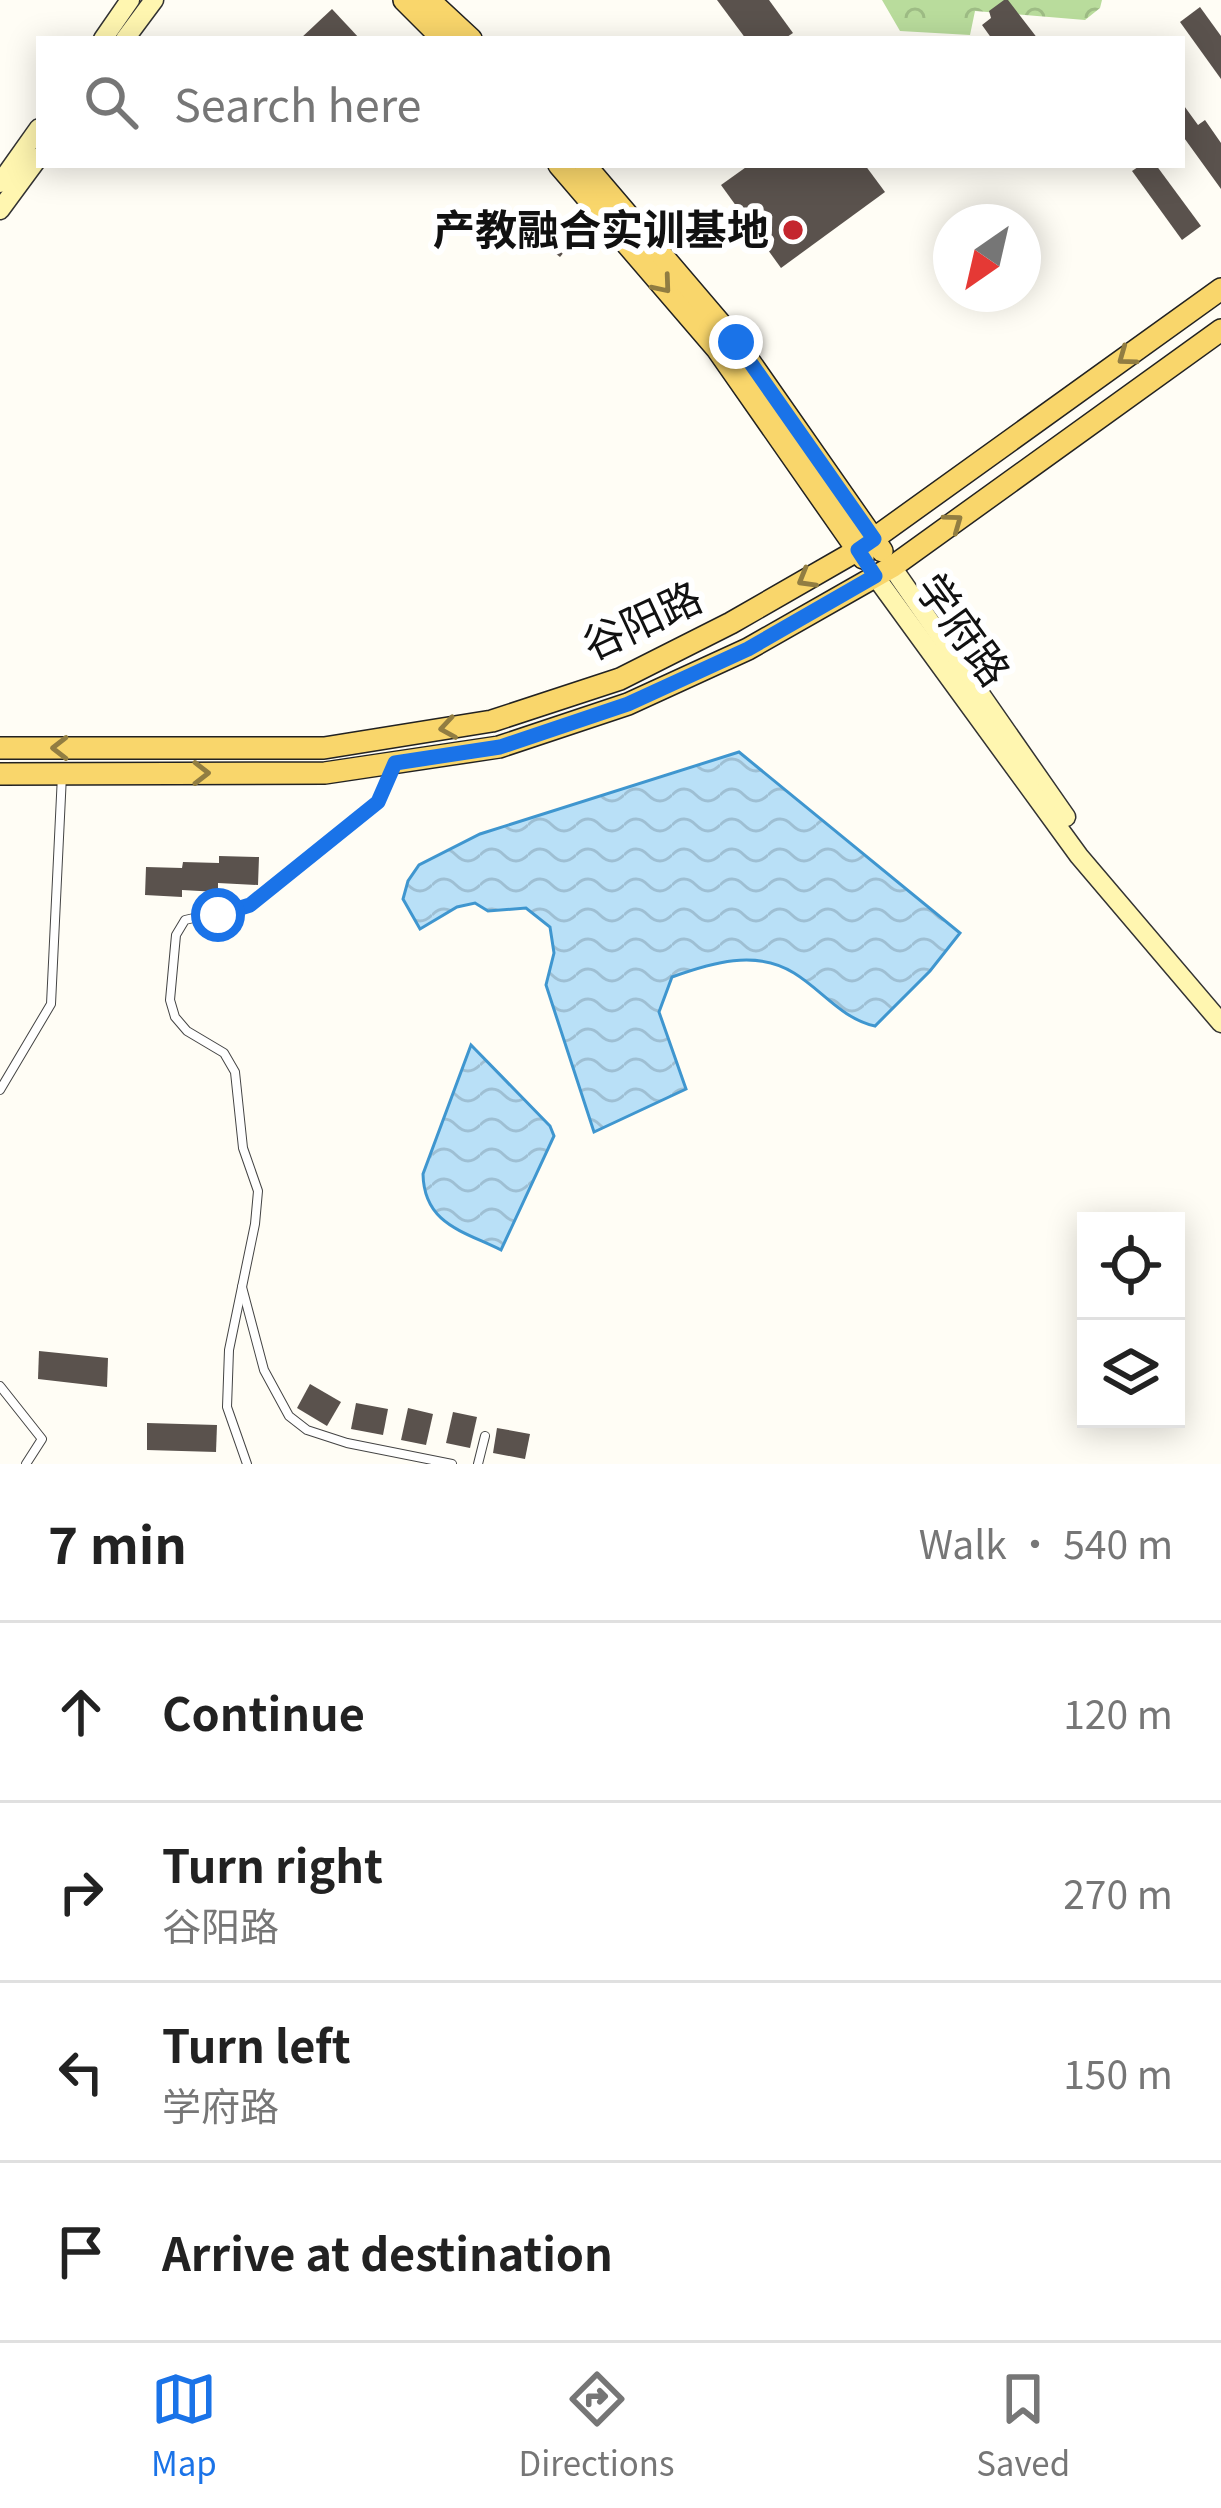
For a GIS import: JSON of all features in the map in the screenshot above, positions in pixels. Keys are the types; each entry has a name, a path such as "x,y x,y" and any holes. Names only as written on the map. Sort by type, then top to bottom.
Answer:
{"main road":[{"path":"105,36 130,0"},
{"path":"127,36 154,0"},
{"path":"404,0 440,36"},
{"path":"430,0 468,36"},
{"path":"0,183 36,132"},
{"path":"0,210 36,161"},
{"name":"学府路","path":"562,168 717,349 866,545"},
{"name":"学府路","path":"588,168 736,342 883,571 1079,856 1221,1023"},
{"name":"谷阳路","path":"0,748 324,748 492,721 620,679 866,545 1221,289"},
{"name":"谷阳路","path":"0,773 326,773 500,747 628,704 748,649 883,571 1221,330"},
{"name":"学府路","path":"883,571 1086,846 1221,1006"}],"lane":[{"path":"247,1464 227,1406 229,1350 258,1191 243,1148 235,1072 224,1053 187,1031 175,1017 170,1000 176,935 185,920 250,905 378,802 395,763"},
{"path":"0,1090 52,1004 62,773"},
{"path":"242,1285 264,1370 289,1416 307,1430 402,1460 452,1464"},
{"path":"0,1387 41,1439 26,1464"},
{"path":"478,1464 485,1436"}],"green space":[{"path":"882,0 1102,0 1100,8 1085,20 975,11 970,35 900,31"}],"water":[{"path":"739,752 960,933 875,1026 842,1011 794,973 764,962 718,963 672,977 659,1012 686,1089 594,1132 546,985 554,953 550,927 526,908 488,911 475,903 457,907 420,929 403,899 408,881 419,865 480,834"},
{"path":"471,1045 550,1126 554,1136 501,1250 448,1224 425,1191 423,1174"}],"building":[{"path":"717,0 769,0 793,33 788,36 744,36"},
{"path":"1008,0 1036,36 990,36 982,25 991,18 989,11"},
{"path":"1200,7 1221,36 1221,79 1180,22"},
{"path":"332,9 357,36 303,36"},
{"path":"1185,107 1198,125 1205,120 1221,143 1221,189 1185,139"},
{"name":"产教融合实训基地","path":"745,168 867,168 885,192 781,268 721,185"},
{"path":"1158,168 1201,226 1182,240 1132,171"},
{"path":"528,205 573,241 560,257 515,221"},
{"path":"219,856 259,857 258,885 218,883 218,892 145,895 146,867 219,863"},
{"path":"39,1351 108,1358 107,1387 38,1379"},
{"path":"310,1384 341,1402 327,1426 297,1408"},
{"path":"356,1403 388,1409 383,1435 351,1429"},
{"path":"408,1408 433,1414 426,1445 401,1440"},
{"path":"453,1412 477,1417 470,1448 446,1443"},
{"path":"147,1423 217,1425 216,1452 147,1450"},
{"path":"497,1428 530,1434 525,1459 493,1453"}],"place":[{"name":"产教融合实训基地","path":"793,230"}],"route":[{"path":"218,915 250,905 378,802 395,763 500,747 628,704 748,649 875,576 858,550 874,539 736,342"}]}
